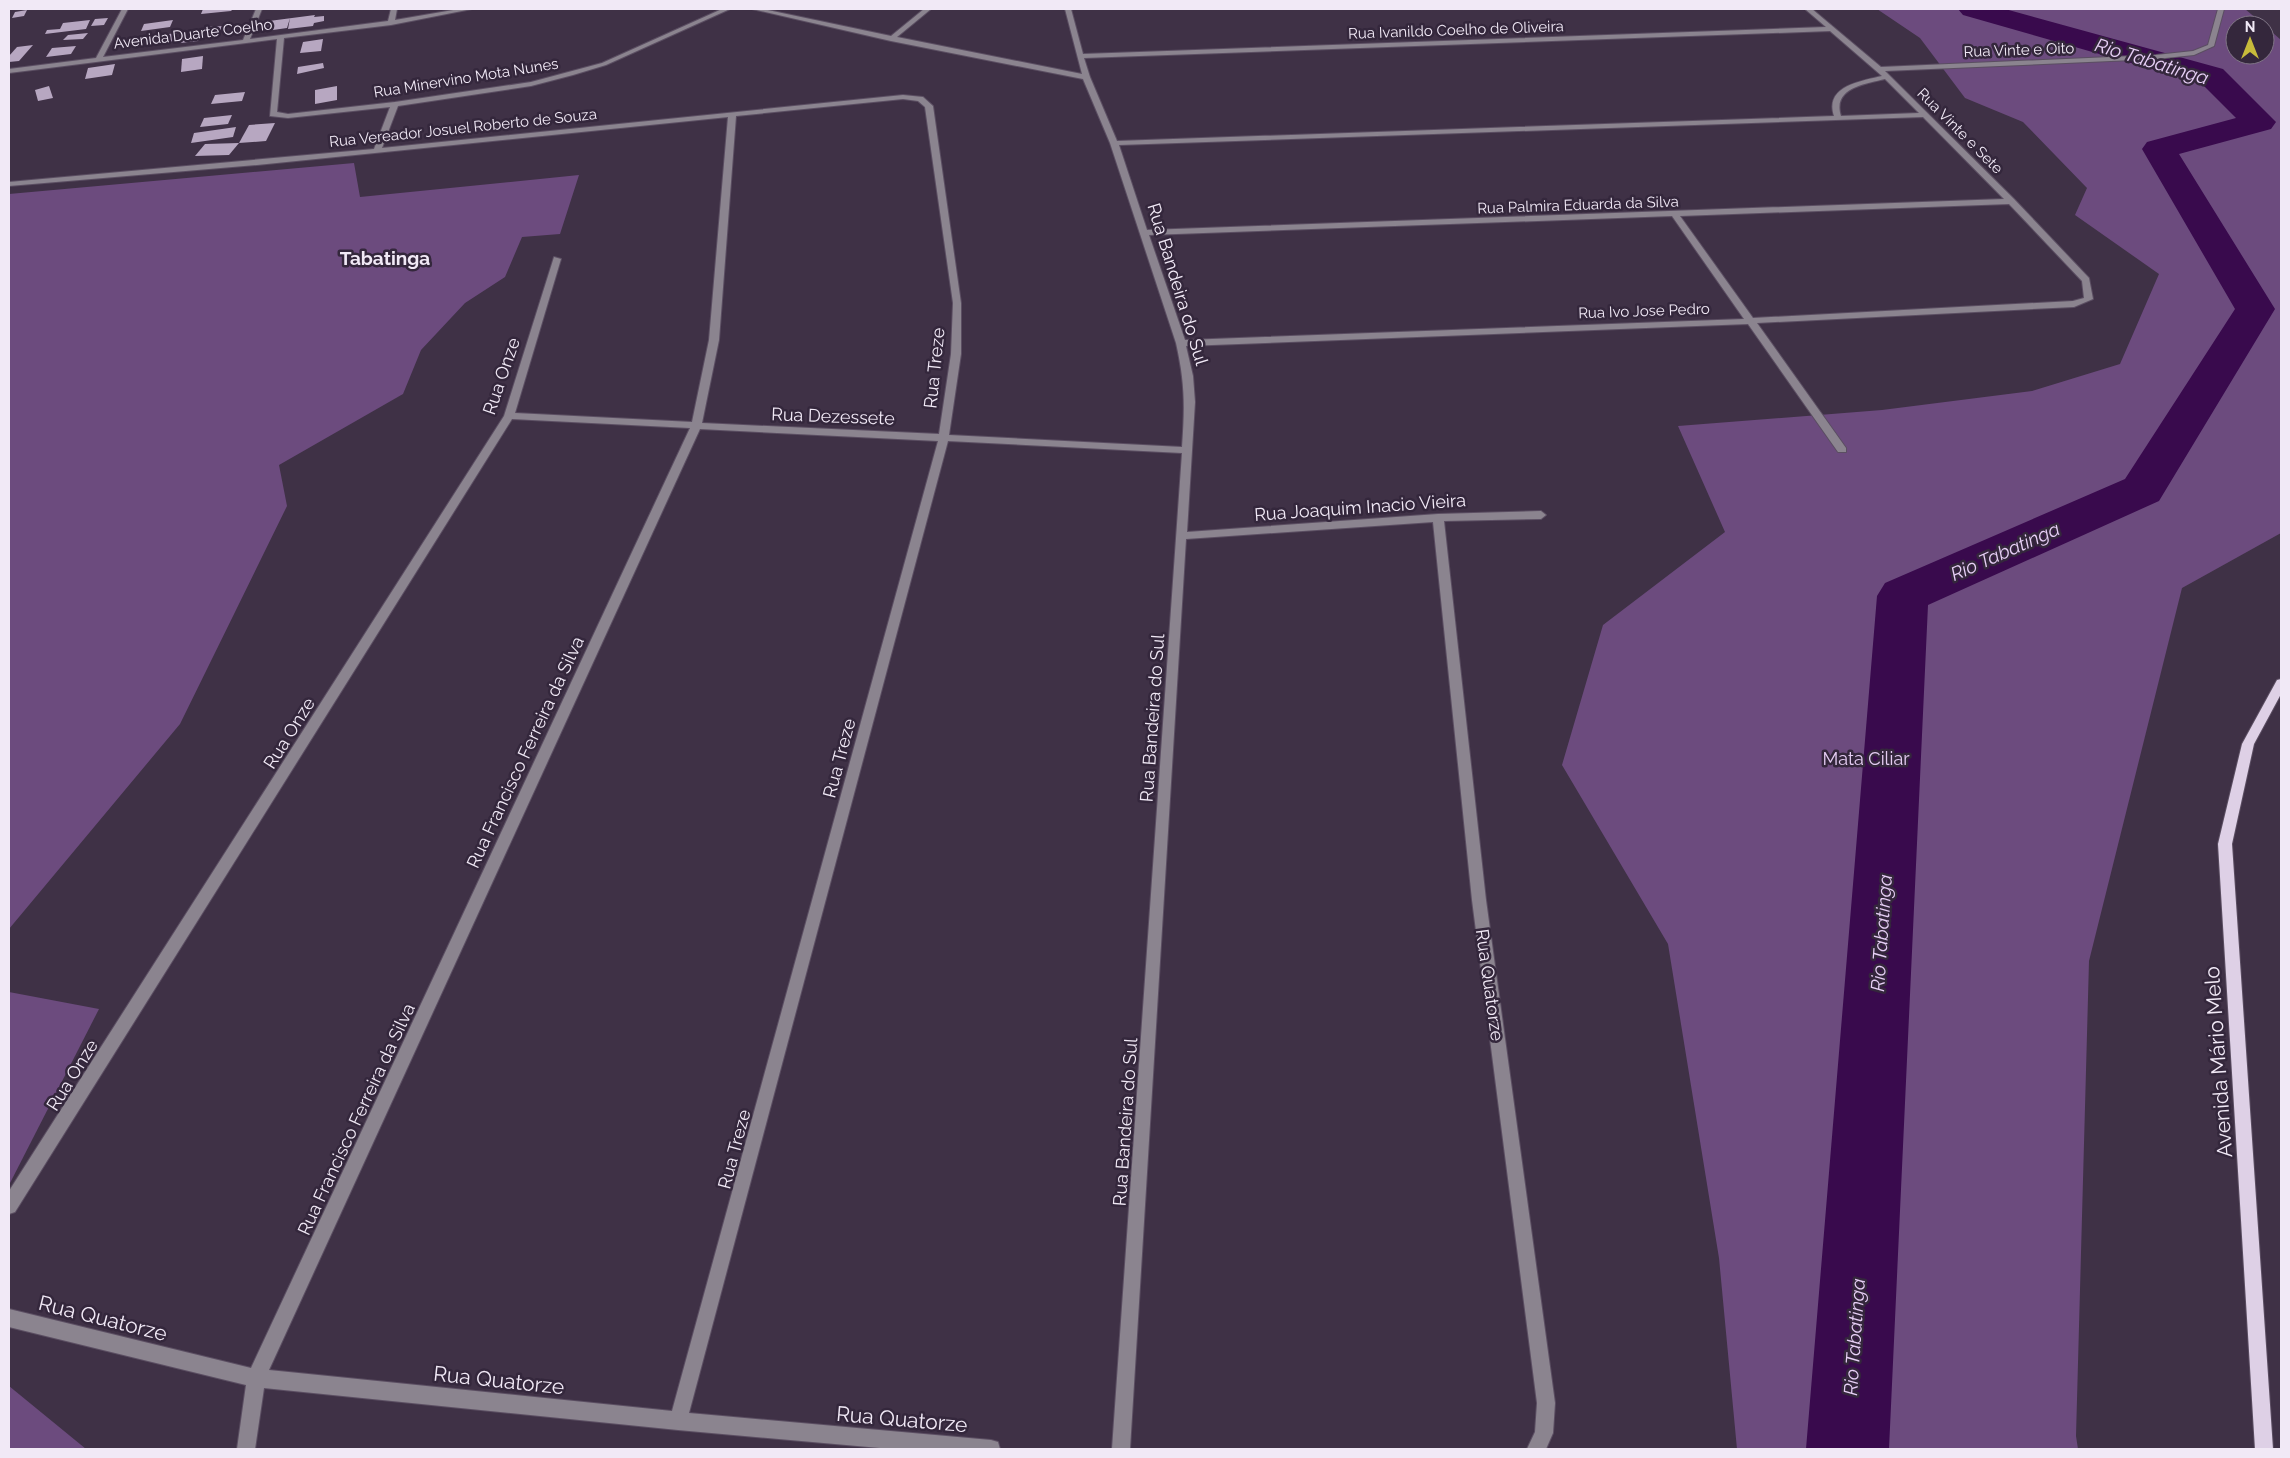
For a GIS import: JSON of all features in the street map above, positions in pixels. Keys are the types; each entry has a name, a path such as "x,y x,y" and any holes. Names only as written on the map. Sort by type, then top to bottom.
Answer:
{"main road":[{"name":"Avenida Mário Melo","path":"2264,1449 2225,844 2248,744 2281,683"}],"street":[{"path":"98,60 125,9"},
{"path":"246,41 260,9"},
{"path":"391,23 394,9"},
{"name":"Avenida Duarte Coelho","path":"9,71 391,23 469,9"},
{"name":"Rua Minervino Mota Nunes","path":"281,37 273,114 288,116 395,104 531,84 604,64 727,9"},
{"path":"755,9 892,39 1086,77"},
{"path":"892,39 928,9"},
{"name":"Rua Bandeira do Sul","path":"1068,9 1086,77 1114,143 1181,344 1188,376 1190,402 1121,1449"},
{"name":"Rua Vinte e Sete","path":"1808,9 1879,69 2011,201 2086,280"},
{"name":"Rua Vinte e Oito","path":"1879,69 2156,57 2194,53 2211,46 2220,9"},
{"name":"Rua Ivanildo Coelho de Oliveira","path":"1081,56 1832,29"},
{"path":"1838,118 1834,105 1840,94 1857,84 1885,77"},
{"name":"Rua Vereador Josuel Roberto de Souza","path":"9,184 257,163 903,97 920,99"},
{"name":"Rua Treze","path":"678,1421 944,437 956,354 956,303 929,106 920,99"},
{"path":"377,150 395,104"},
{"name":"Rua Francisco Ferreira da Silva","path":"246,1449 256,1378 696,426 714,340 732,114"},
{"path":"1114,143 1924,115"},
{"name":"Rua Palmira Eduarda da Silva","path":"1145,234 1675,216 2011,201"},
{"path":"1675,216 1842,450"},
{"name":"Rua Onze","path":"9,1206 509,416 557,259"},
{"name":"Rua Ivo Jose Pedro","path":"1181,344 1751,321 2074,304 2088,299 2086,280"},
{"name":"Rua Dezessete","path":"509,416 1187,450"},
{"name":"Rua Joaquim Inacio Vieira","path":"1181,536 1438,518 1541,515"},
{"name":"Rua Quatorze","path":"1438,518 1479,900 1546,1403 1544,1433 1536,1449"},
{"name":"Rua Quatorze","path":"9,1318 256,1378 678,1421 991,1449"}],"green space":[{"name":"Mata Ciliar","path":"1877,9 2245,9 2252,15 2225,15 2225,65 2275,65 2275,35 2281,40 2281,533 2182,588 2089,961 2076,1436 2078,1449 1737,1449 1719,1258 1668,944 1562,765 1603,625 1725,532 1678,426 1882,410 2032,391 2120,364 2159,274 2075,215 2087,188 2023,122 1965,98 1920,38"},
{"path":"354,163 360,197 579,175 560,234 522,237 505,277 465,303 421,350 403,394 279,465 287,506 180,724 9,929 9,194"},
{"path":"9,992 99,1009 9,1185"},
{"path":"9,1386 86,1449 9,1449"}],"building":[{"path":"203,9 233,9 231,11 201,14"},
{"path":"27,10 24,16 12,18 15,12"},
{"path":"315,15 314,17 324,16 324,21 314,23 313,26 288,29 290,18"},
{"path":"108,18 104,25 91,26 95,19"},
{"path":"290,18 287,28 266,31 269,21"},
{"path":"90,20 86,29 45,34 47,30 60,29 63,23"},
{"path":"173,20 170,27 141,31 144,24"},
{"path":"223,26 220,34 206,36 208,27"},
{"path":"202,30 198,41 180,43 184,32"},
{"path":"88,33 83,39 63,40 68,35"},
{"path":"177,33 174,41 158,44 161,35"},
{"path":"323,39 321,51 300,53 303,42"},
{"path":"33,45 19,61 9,62 9,56 17,47"},
{"path":"76,46 71,54 46,57 52,48"},
{"path":"203,56 202,69 181,72 182,59"},
{"path":"323,63 324,68 297,74 298,67"},
{"path":"115,64 112,75 85,79 88,68"},
{"path":"49,86 53,98 38,101 35,90"},
{"path":"337,86 337,100 315,104 315,90"},
{"path":"245,92 242,101 211,104 215,95"},
{"path":"232,115 228,124 200,127 204,118"},
{"path":"275,123 266,141 239,143 249,125"},
{"path":"236,127 233,137 191,143 194,133"},
{"path":"239,143 229,155 195,156 205,144"}],"waterway":[{"name":"Rio Tabatinga","path":"1847,1449 1903,596 2142,490 2255,309 2159,149 2259,122 2212,76 1973,9"}],"district":[{"name":"Tabatinga","path":"385,258"}]}
